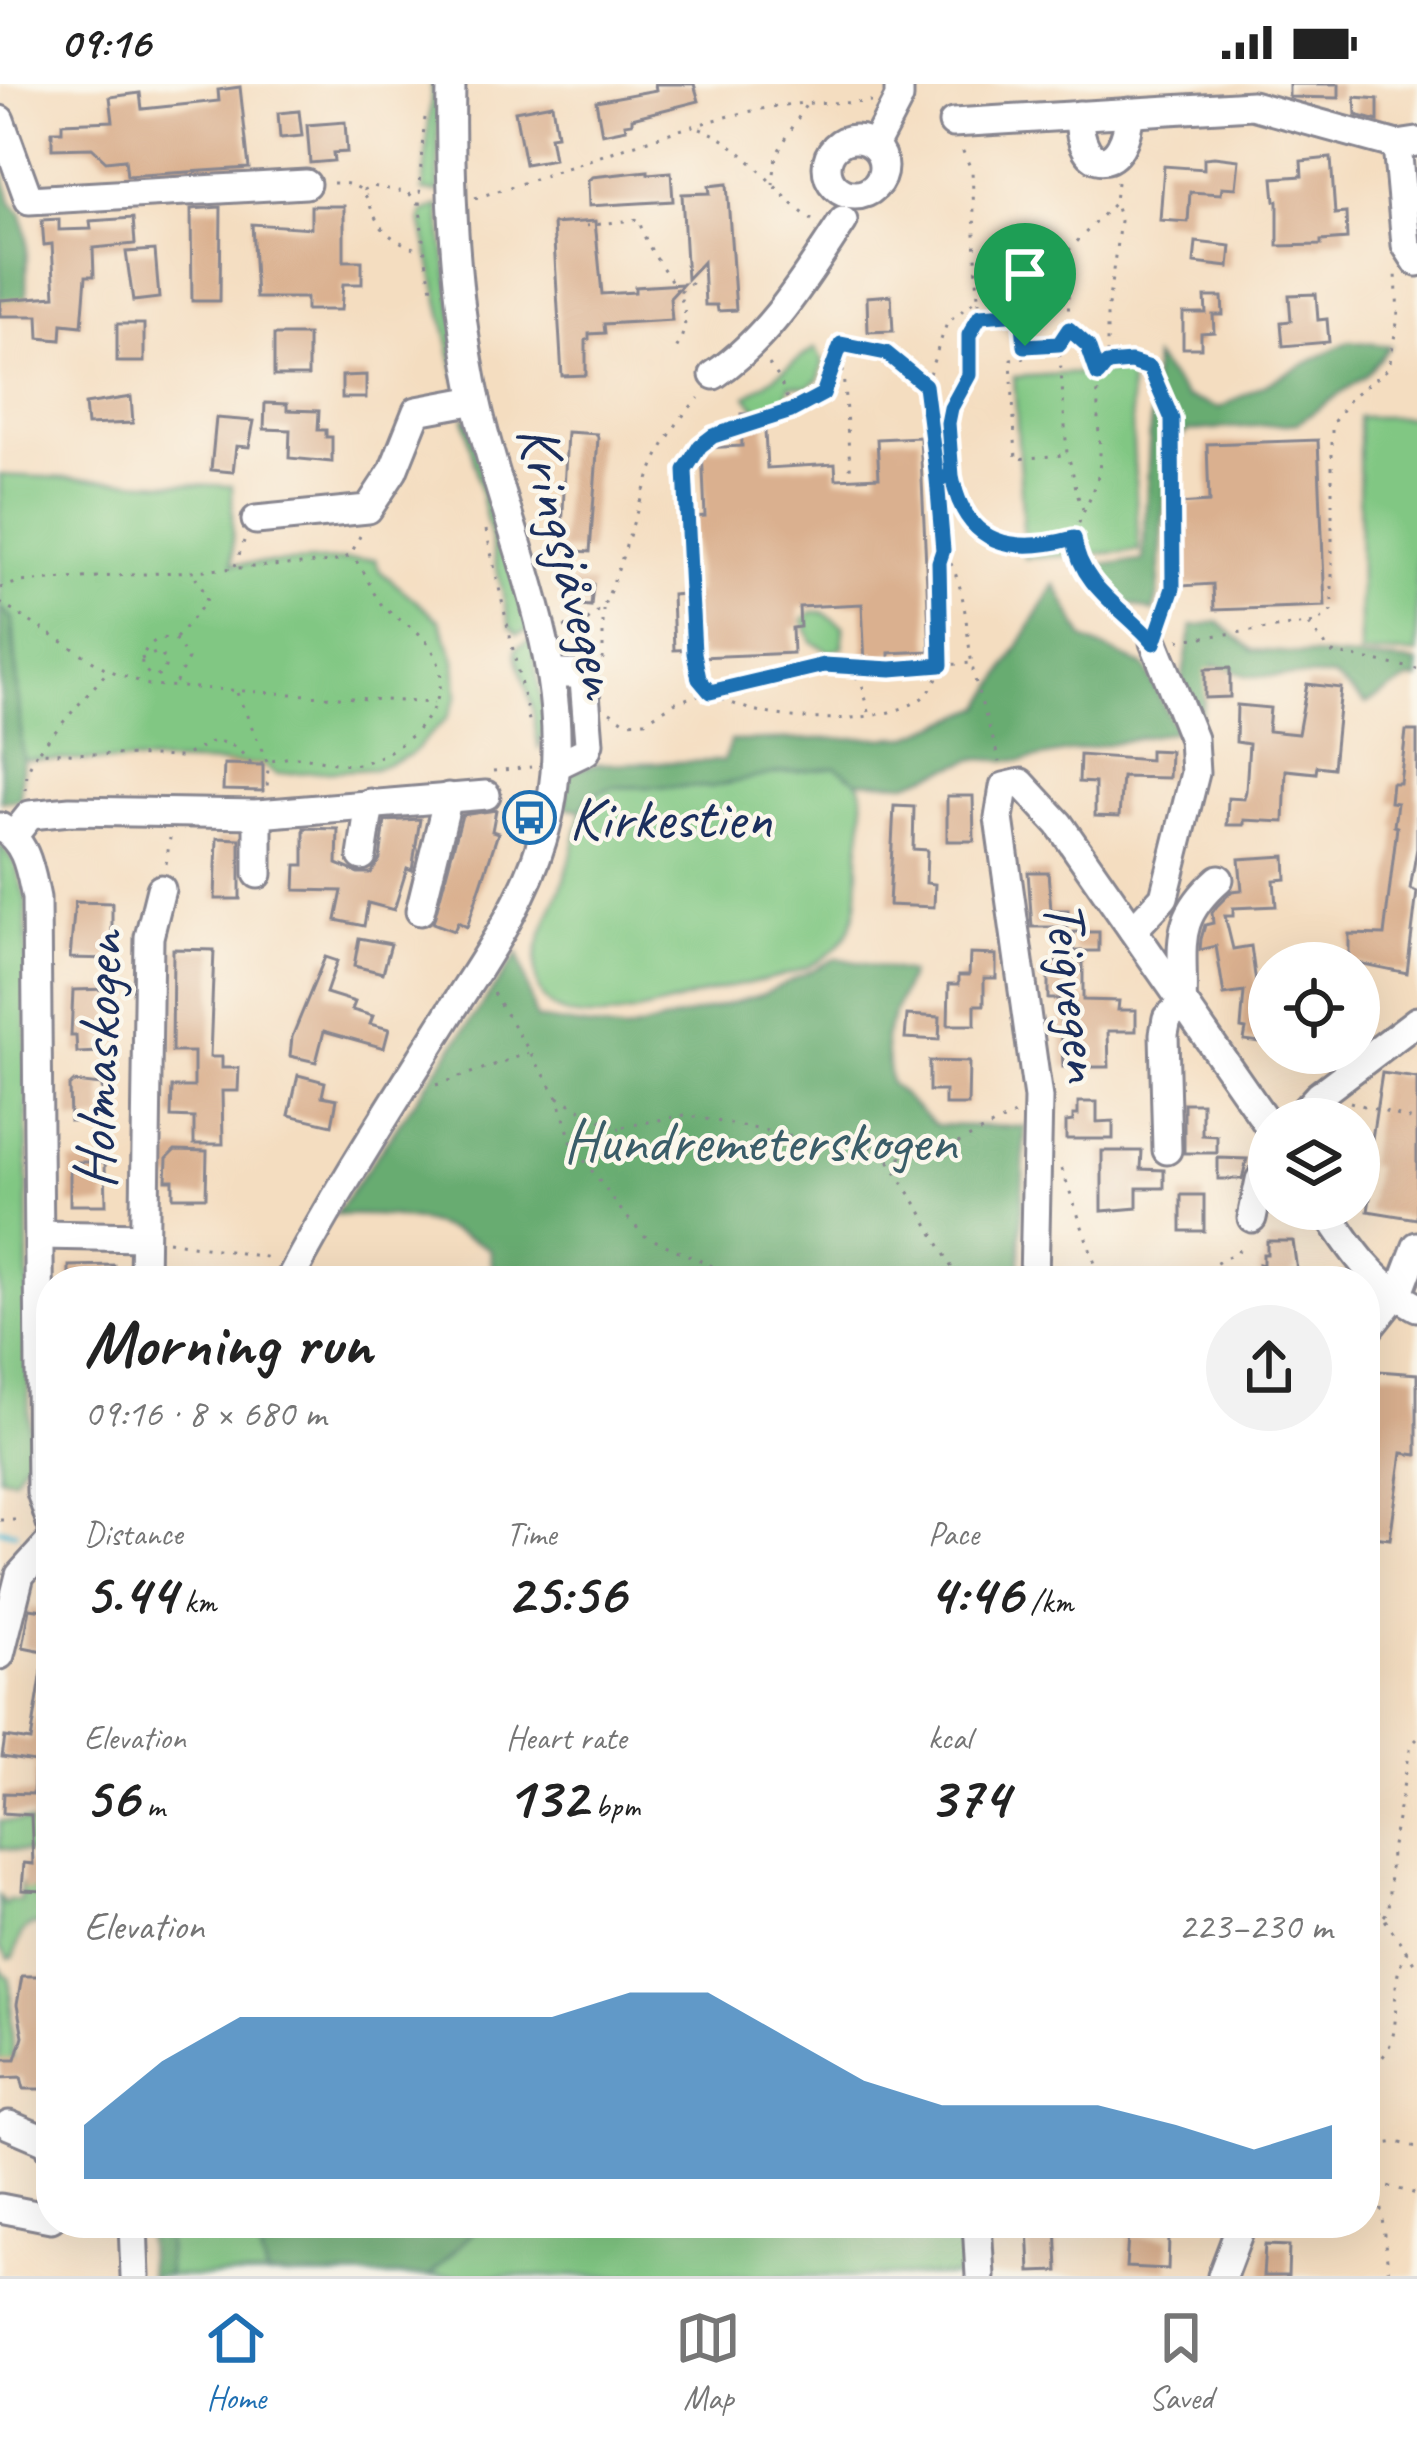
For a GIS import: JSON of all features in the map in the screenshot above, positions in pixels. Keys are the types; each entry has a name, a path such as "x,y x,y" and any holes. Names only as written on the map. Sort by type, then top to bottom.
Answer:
{"street":[{"name":"Kringsjåvegen","path":"290,1266 516,906 531,874 552,803 557,712 546,639 476,400 450,204 451,84"},
{"path":"874,146 899,98 888,93"},
{"path":"953,123 1129,112 1252,95 1407,143 1411,254"},
{"path":"1079,115 1079,133 1087,153 1097,160 1118,155 1126,143 1129,112"},
{"path":"0,120 29,200 306,184"},
{"path":"714,375 748,352 838,229"},
{"path":"256,520 368,509 393,471 417,411 476,400"},
{"path":"1133,930 1164,897 1195,773 1193,739 1154,643"},
{"path":"551,674 575,674 584,680 586,691 586,751 556,766"},
{"path":"1004,787 1021,782 1059,824 1249,1098"},
{"name":"Teigvegen","path":"1004,787 999,818 1038,1098 1034,1266"},
{"path":"41,1266 36,898 29,861 15,826 70,811 175,814 263,803 370,803 486,795"},
{"path":"420,911 448,797"},
{"path":"258,874 263,803"},
{"path":"362,856 370,803"},
{"path":"1167,1150 1164,1034 1168,1018 1181,1005 1182,928 1200,896 1219,879"},
{"name":"Holmaskogen","path":"144,1266 149,937 161,889"},
{"path":"1319,1098 1417,1021"},
{"path":"1340,1230 1365,1266"},
{"name":"Holmaskogen","path":"41,1235 145,1237"},
{"path":"1380,1322 1407,1302 1417,1246"},
{"path":"1380,1280 1407,1302"},
{"path":"0,1654 20,1574 36,1557"},
{"path":"9,2126 36,2137"},
{"path":"0,2208 36,2215"},
{"path":"134,2238 136,2276"},
{"path":"978,2238 980,2276"},
{"path":"1222,2276 1236,2238"}],"path":[{"path":"467,200 617,149 734,116 888,93"},
{"path":"417,203 426,102"},
{"path":"773,187 776,155 807,103"},
{"path":"953,123 972,171 980,316 969,335 969,375 948,423 952,476 963,514 986,537 1029,545 1074,538"},
{"path":"698,128 734,144 773,187 838,229"},
{"path":"1098,375 1107,364 1107,314 1120,221 1114,202 1118,155"},
{"path":"306,184 345,183 362,190 383,230 423,253"},
{"path":"362,190 372,186 409,193 417,203"},
{"path":"417,203 434,202"},
{"path":"1084,510 1075,493 1074,470 1067,454 1059,344 1069,329 1067,252 1114,202"},
{"path":"586,226 639,219 646,246 679,293 687,332 673,354"},
{"path":"1154,643 1326,620 1334,602 1332,424 1361,387 1389,368 1395,355 1398,317 1396,257 1411,254"},
{"path":"679,293 695,280"},
{"path":"841,344 823,394 791,411 713,436 700,446 685,470 699,679 731,704 780,718 827,720 869,713 918,701 932,688 941,665 939,562 943,550 925,385 946,323 978,298"},
{"path":"980,316 1022,313 1026,358 1011,359 1016,459 1067,454"},
{"path":"1069,329 1088,346 1098,375 1099,471 1074,538 1077,559 1088,578 1154,643"},
{"path":"841,344 886,353 925,385"},
{"path":"841,344 851,478"},
{"path":"1025,346 1059,344"},
{"path":"764,358 779,377 791,411"},
{"path":"1107,364 1131,362 1150,368 1172,419 1173,588 1154,643"},
{"path":"698,399 667,437 638,504 603,608 604,668 586,691 626,722 645,721 676,702 782,674 844,664 877,669 972,663"},
{"path":"937,479 952,476"},
{"path":"0,588 19,582 333,562 350,556 368,509"},
{"path":"235,568 256,520"},
{"path":"943,550 955,567 972,663 1004,787"},
{"path":"37,752 182,757 215,740 236,747 251,763 295,757 361,764 412,736 436,704 442,676 434,651 415,629 382,605 359,562 350,556"},
{"path":"175,639 206,602 192,571"},
{"path":"0,602 108,670 148,685 436,704"},
{"path":"562,628 588,620 603,608"},
{"path":"1308,623 1332,653 1417,669"},
{"path":"141,659 158,652 167,667 156,677 144,672 141,659 153,642 175,639 188,659 173,688"},
{"path":"844,664 862,684 869,713"},
{"path":"15,826 27,772 37,752 108,670"},
{"path":"236,692 268,764 263,803"},
{"path":"161,889 175,814"},
{"path":"478,967 558,1097 572,1144 645,1236 712,1266"},
{"path":"405,1084 425,1089 530,1053"},
{"path":"1333,1084 1351,1103 1417,1121"},
{"path":"558,1097 622,1127"},
{"path":"887,1161 954,1145 1038,1098"},
{"path":"572,1144 622,1127 685,1115 793,1136 867,1143 887,1161 920,1209 951,1266"},
{"path":"1059,1161 1096,1266"},
{"path":"145,1237 266,1266"},
{"path":"1211,1266 1245,1247"},
{"path":"1384,1916 1399,1800 1411,1745 1417,1739"},
{"path":"1380,1911 1417,1967"},
{"path":"1380,2064 1399,2037 1398,1973 1406,1952"},
{"path":"1380,2145 1396,2142 1417,2147"},
{"path":"1380,2186 1417,2194"},
{"path":"1380,2202 1389,2276"}],"green space":[{"path":"432,84 437,84 439,192 423,191"},
{"path":"0,158 11,202 22,214 27,238 26,302 0,309"},
{"path":"439,206 461,372 458,385 421,220 423,212"},
{"path":"1350,341 1390,346 1366,375 1298,423 1188,431 1168,448 1153,612 1116,599 1091,565 1143,561 1154,358 1186,397 1219,408"},
{"path":"815,348 823,361 819,379 808,387 790,385 786,404 775,412 757,409 747,396"},
{"path":"1129,370 1139,551 1025,558 1014,377"},
{"path":"464,417 469,420 529,631 517,634 510,627"},
{"path":"1359,417 1417,417 1417,654 1360,654"},
{"path":"0,475 232,486 233,564 375,559 380,571 440,621 455,660 457,696 447,718 410,755 374,769 276,774 263,765 23,759 13,619 0,607"},
{"path":"1055,584 1084,639 1145,667 1176,731 1021,761 974,759 907,783 858,781 836,767 711,787 612,787 589,796 581,810 565,807 568,772 596,764 723,761 731,741 908,737 983,707"},
{"path":"0,607 12,619 23,759 20,800 1,801"},
{"path":"812,612 822,612 843,626 843,648 830,652 812,642 803,620"},
{"path":"1218,622 1252,650 1417,663 1417,680 1410,679 1366,704 1334,677 1248,676 1214,664 1198,725 1182,680 1192,626"},
{"path":"532,639 545,728 539,750 516,655 516,648"},
{"path":"836,767 858,781 863,816 856,910 848,932 830,953 784,975 622,1015 571,1015 551,1006 539,990 538,947 568,868 582,806 594,793 612,787 711,787"},
{"path":"0,843 15,864 26,900 29,1455 14,1478 0,1477"},
{"name":"Hundremeterskogen","path":"518,954 536,1019 625,1032 761,995 837,958 910,973 885,1037 890,1083 935,1125 1025,1127 1020,1266 492,1266 490,1249 434,1225 397,1217 335,1215"},
{"path":"0,1821 30,1822 36,1854 0,1848"},
{"path":"21,1885 36,1890 36,1925 21,1935 9,1959 0,1948 0,1897 6,1905 8,1900 20,1901"},
{"path":"0,1968 10,1979 13,2060 0,2060"},
{"path":"147,2238 167,2238 168,2276 149,2276"},
{"path":"167,2238 256,2238 267,2276 168,2276"},
{"path":"256,2238 467,2238 430,2276 267,2276"},
{"path":"467,2238 965,2238 966,2276 430,2276"}],"building":[{"path":"655,84 694,84 699,101 632,118 626,129 602,134 596,101 656,90"},
{"path":"1289,84 1339,84 1339,98 1289,97"},
{"path":"240,87 249,168 127,176 125,159 106,161 92,148 52,149 52,131 62,131 62,123 113,121 110,97 140,93 142,109 219,101 218,90"},
{"path":"1355,97 1378,99 1378,121 1356,115"},
{"path":"552,104 557,135 550,136 554,159 525,164 515,111"},
{"path":"299,111 302,136 280,138 278,113"},
{"path":"345,122 347,152 333,153 334,161 310,163 307,125"},
{"path":"1204,158 1239,160 1236,188 1222,187 1221,194 1190,192 1188,222 1160,220 1164,166 1204,169"},
{"path":"1331,158 1335,214 1346,213 1347,239 1278,246 1273,178 1302,176 1301,161"},
{"path":"671,172 673,201 589,206 592,177"},
{"path":"727,184 736,310 718,311 717,305 705,305 703,262 687,279 682,194 710,193 709,186"},
{"path":"311,206 344,206 344,261 362,261 362,284 343,284 341,310 306,310 306,298 256,298 252,224 311,228"},
{"path":"221,207 220,301 192,301 191,209"},
{"path":"133,218 135,244 93,248 94,276 86,276 82,326 62,324 61,340 39,338 38,316 0,316 0,300 55,296 52,244 44,245 42,220 59,219 59,230 91,229 90,221"},
{"path":"595,221 602,294 683,284 670,298 672,320 604,324 605,333 589,334 586,340 586,375 562,376 553,224"},
{"path":"1196,242 1231,246 1229,267 1194,263"},
{"path":"155,250 159,298 133,301 126,252"},
{"path":"1316,294 1318,320 1327,319 1329,342 1283,346 1281,322 1291,321 1289,295"},
{"path":"891,295 893,331 868,332 867,297"},
{"path":"1205,297 1222,297 1223,315 1213,315 1214,332 1201,333 1201,348 1183,348 1183,313 1206,313"},
{"path":"117,324 144,324 144,362 117,362"},
{"path":"274,335 308,335 308,376 274,376"},
{"path":"366,375 366,398 342,398 342,376"},
{"path":"131,397 133,423 87,425 85,404"},
{"path":"265,403 287,404 287,410 319,411 318,430 332,437 332,462 289,458 290,430 264,429"},
{"path":"764,413 767,468 835,464 836,479 879,477 877,439 920,437 930,651 889,653 889,663 865,664 862,604 799,607 800,627 792,628 793,653 700,657 700,649 674,650 672,595 697,593 693,517 705,516 702,448 742,446 741,414"},
{"path":"216,418 254,421 249,447 236,446 233,472 211,470"},
{"path":"567,432 597,434 598,438 590,552 561,550"},
{"path":"1318,440 1325,606 1214,610 1213,584 1182,586 1178,504 1209,502 1207,444"},
{"path":"571,582 593,584 591,606 569,604"},
{"path":"1230,668 1230,697 1205,698 1205,669"},
{"path":"1307,684 1341,688 1333,768 1317,766 1316,773 1286,770 1284,822 1244,820 1244,825 1227,825 1228,798 1244,799 1246,791 1249,744 1236,742 1237,705 1270,708 1268,731 1298,734"},
{"path":"1406,731 1417,731 1417,848 1410,889 1417,892 1407,973 1380,967 1380,942 1349,942 1349,934 1384,935 1397,827 1397,803 1390,802 1392,783 1400,783"},
{"path":"1150,750 1170,751 1169,778 1122,777 1119,817 1095,816 1095,783 1079,782 1080,755 1150,760"},
{"path":"224,764 263,765 263,791 223,790"},
{"path":"947,796 973,796 974,841 947,841"},
{"path":"894,806 914,807 913,849 927,850 926,883 935,884 934,907 889,905"},
{"path":"496,810 492,831 498,833 467,927 458,922 454,931 433,923 462,815"},
{"path":"420,819 412,870 407,868 394,910 368,903 364,926 336,920 342,891 295,890 296,865 304,865 304,828 338,829 337,864 371,873 380,859 385,821"},
{"path":"217,838 240,839 240,899 215,899"},
{"path":"1285,856 1286,879 1274,880 1276,906 1233,908 1233,916 1225,916 1233,949 1248,946 1248,1040 1244,1040 1246,1029 1241,1028 1244,992 1224,995 1216,946 1200,950 1205,925 1213,923 1212,913 1232,891 1242,890 1239,859"},
{"path":"1028,872 1048,872 1051,910 1068,910 1068,927 1032,927"},
{"path":"75,902 112,903 112,959 70,958"},
{"path":"1074,932 1099,932 1099,951 1074,951"},
{"path":"359,938 391,944 383,973 354,966"},
{"path":"173,949 214,950 210,1057 222,1057 222,1068 239,1068 238,1091 222,1091 223,1144 194,1144 194,1118 171,1117 172,1087 194,1087 194,1052 172,1052"},
{"path":"970,954 996,955 996,978 984,978 984,1005 975,1005 975,1025 948,1025 949,984 959,984 959,975 969,975"},
{"path":"325,957 337,961 326,993 355,1002 352,1010 373,1016 370,1024 389,1029 384,1048 324,1031 316,1062 290,1056 292,1037"},
{"path":"1048,962 1083,962 1083,1000 1119,1001 1118,1010 1136,1010 1136,1031 1108,1031 1109,1067 1063,1067 1060,999 1048,999"},
{"path":"111,989 112,1036 100,1036 100,1052 77,1053 76,1036 71,1036 73,990"},
{"path":"907,1015 940,1017 939,1040 905,1038"},
{"path":"929,1061 969,1062 968,1105 945,1105 945,1091 929,1091"},
{"path":"1382,1073 1417,1078 1417,1219 1380,1213"},
{"path":"298,1075 325,1082 322,1096 337,1099 332,1125 289,1115"},
{"path":"73,1082 102,1085 103,1120 70,1121 69,1086"},
{"path":"1078,1102 1097,1102 1097,1122 1113,1121 1113,1139 1066,1139 1066,1122 1078,1115"},
{"path":"1184,1103 1202,1103 1202,1135 1217,1136 1217,1153 1184,1153"},
{"path":"175,1150 207,1151 206,1197 173,1197 173,1180 166,1180 167,1158"},
{"path":"1102,1151 1142,1151 1141,1169 1164,1170 1164,1188 1137,1188 1137,1208 1102,1211"},
{"path":"1218,1158 1247,1159 1242,1179 1218,1179"},
{"path":"70,1162 105,1162 106,1205 70,1205"},
{"path":"1181,1195 1204,1195 1204,1231 1181,1231"},
{"path":"1267,1241 1293,1241 1296,1266 1259,1266 1267,1254"},
{"path":"1380,1371 1417,1374 1417,1455 1402,1453 1390,1539 1380,1538"},
{"path":"30,1608 36,1609 36,1650 23,1647"},
{"path":"36,1709 36,1891 22,1890 24,1863 33,1864 31,1815 3,1813 4,1793 33,1794 35,1762 2,1757 5,1737 31,1741"},
{"path":"22,1976 36,1976 36,2089 24,2089 21,2077 0,2078 0,2059 16,2059 23,2036 17,2005"},
{"path":"1029,2238 1057,2238 1058,2271 1030,2272"},
{"path":"1128,2238 1169,2238 1168,2269 1126,2267"},
{"path":"1265,2245 1289,2246 1288,2276 1263,2276"}],"waterway":[{"path":"0,1529 15,1532"}],"place":[{"name":"Kirkestien","path":"530,817"}],"route":[{"path":"1025,346 1022,313 980,316 969,335 969,375 948,423 952,476 937,479 943,550 939,562 941,665 891,669 824,665 710,692 699,679 694,653 685,470 700,446 713,436 791,411 823,394 841,344 886,353 925,385 937,479 952,476 956,499 973,527 986,537 1016,544 1074,538 1077,559 1088,578 1154,643 1173,588 1175,436 1165,395 1150,368 1142,364 1107,364 1098,375 1088,346 1069,329 1059,344 1025,346"}]}
